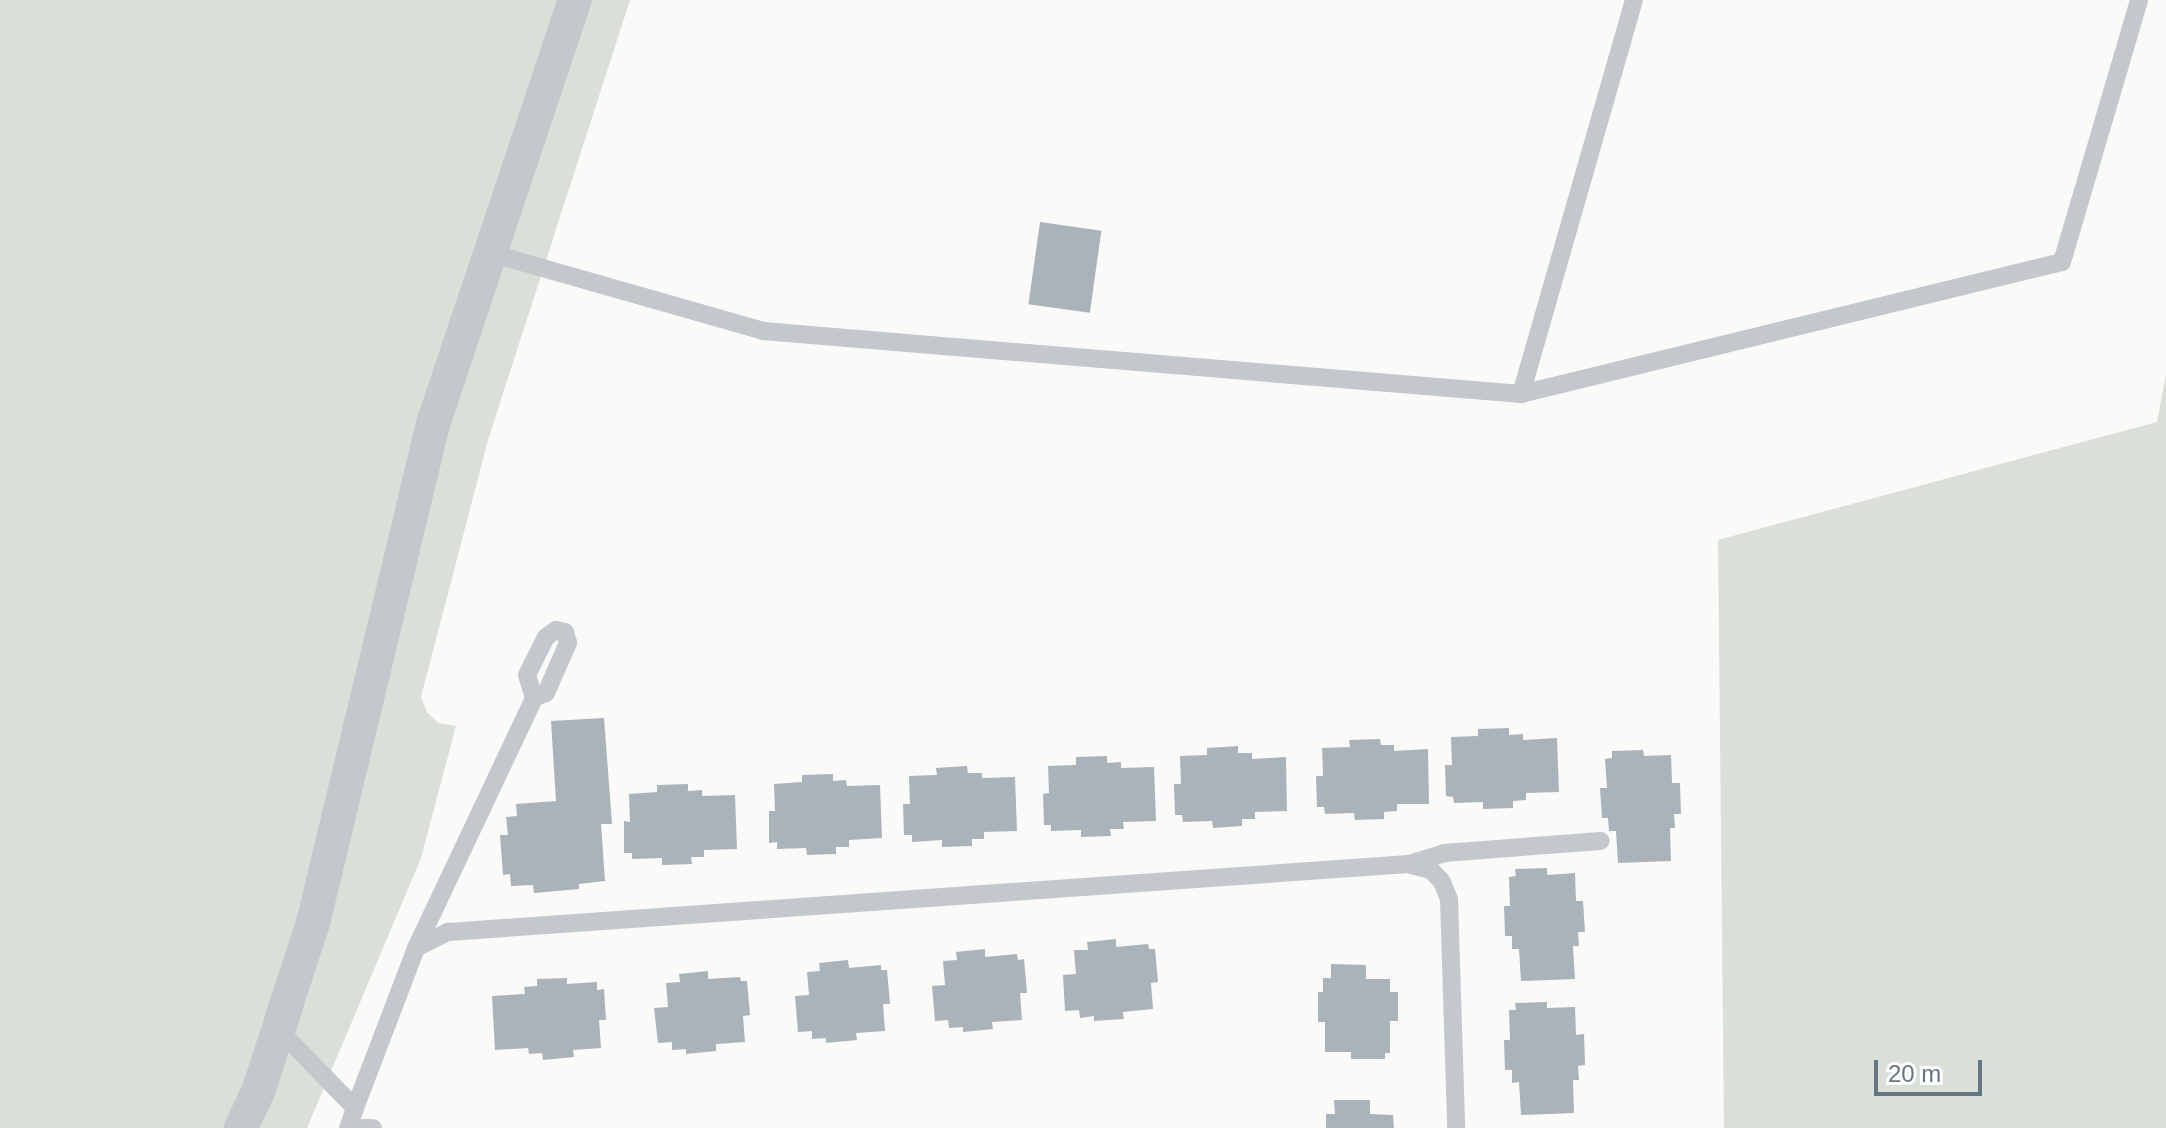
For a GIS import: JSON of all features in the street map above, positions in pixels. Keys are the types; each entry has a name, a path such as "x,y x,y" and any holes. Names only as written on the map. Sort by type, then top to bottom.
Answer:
{"street":[{"path":"241,1128 259,1089 313,923 433,424 575,0"}],"lane":[{"path":"1521,394 1634,0"},
{"path":"490,253 763,331 1521,394 2062,262 2139,0"},
{"path":"348,1128 416,948 534,698"},
{"path":"416,948 448,932 1409,864 1444,853 1601,841"},
{"path":"1409,864 1431,870 1442,882 1449,899 1456,1128"},
{"path":"278,1029 355,1108"},
{"path":"363,1128 373,1128"}],"shaded area":[{"path":"0,0 630,0 488,440 421,697 427,712 438,723 456,726 421,858 307,1128 0,1128"},
{"path":"2166,374 2166,1128 1724,1128 1718,540 2157,422"}],"building":[{"path":"1040,222 1101,231 1090,313 1028,304"},
{"path":"604,718 612,824 601,824 605,881 579,884 579,889 534,893 533,885 511,886 510,874 503,875 500,835 508,835 506,817 517,816 516,804 556,801 551,721"},
{"path":"1509,728 1509,735 1523,734 1523,740 1557,738 1559,792 1526,793 1526,800 1513,801 1513,808 1483,809 1483,802 1454,803 1453,797 1446,796 1445,765 1452,765 1451,737 1478,736 1478,729"},
{"path":"1380,739 1381,745 1394,745 1394,751 1428,749 1429,804 1397,804 1397,811 1384,812 1384,819 1355,820 1354,813 1325,814 1324,807 1317,807 1316,776 1323,776 1322,748 1350,747 1349,740"},
{"path":"1238,746 1238,753 1252,753 1252,759 1286,757 1287,811 1255,812 1255,819 1242,819 1242,826 1213,828 1212,821 1183,822 1182,815 1175,815 1174,784 1181,784 1180,756 1207,755 1207,748"},
{"path":"1643,750 1644,756 1671,755 1672,783 1680,783 1681,814 1674,814 1675,828 1670,828 1671,861 1618,863 1616,831 1609,831 1608,818 1602,818 1600,788 1607,788 1605,759 1612,758 1612,751"},
{"path":"1107,756 1107,763 1121,762 1121,768 1154,767 1156,821 1123,822 1124,829 1110,829 1111,836 1081,837 1081,830 1051,831 1051,825 1044,825 1043,794 1049,793 1048,766 1076,765 1076,757"},
{"path":"967,766 968,773 982,773 982,778 1015,777 1017,831 984,832 984,839 972,839 972,846 942,847 942,840 912,842 912,835 904,835 903,804 910,804 909,776 937,775 936,768"},
{"path":"833,774 833,781 846,780 847,786 880,785 882,838 849,840 849,847 836,847 836,854 807,855 806,848 777,849 777,842 769,843 769,811 775,811 774,784 802,782 802,775"},
{"path":"688,784 688,791 702,790 702,796 735,795 737,849 704,850 704,857 691,857 692,864 662,865 662,858 632,859 632,853 624,853 624,821 630,822 629,794 657,792 657,785"},
{"path":"1547,868 1547,875 1575,873 1576,901 1583,901 1585,932 1578,932 1579,946 1573,946 1575,979 1521,981 1519,949 1512,949 1512,936 1505,936 1504,906 1510,906 1509,877 1516,876 1515,869"},
{"path":"1116,939 1116,947 1148,944 1149,949 1155,949 1158,982 1151,983 1153,1009 1123,1012 1124,1019 1094,1021 1094,1016 1080,1018 1079,1010 1065,1011 1063,975 1076,974 1074,950 1088,950 1087,942"},
{"path":"985,949 985,957 1017,954 1018,960 1024,959 1027,993 1020,993 1022,1020 992,1022 993,1029 963,1032 963,1027 949,1028 948,1020 935,1021 932,986 945,985 943,961 957,960 956,952"},
{"path":"848,960 849,968 881,965 881,970 887,970 890,1004 883,1004 885,1031 856,1033 857,1040 826,1043 826,1038 812,1039 812,1031 798,1032 795,996 809,995 807,972 820,971 819,963"},
{"path":"1331,964 1366,965 1366,979 1390,979 1390,992 1398,992 1398,1021 1390,1021 1390,1053 1385,1053 1385,1059 1351,1059 1351,1052 1325,1052 1325,1022 1318,1022 1318,992 1323,992 1323,978 1331,978"},
{"path":"708,971 708,979 740,977 741,981 747,981 750,1015 743,1016 745,1042 716,1044 716,1051 686,1054 686,1049 672,1050 672,1042 658,1043 654,1008 668,1007 666,983 680,982 679,974"},
{"path":"567,978 567,984 597,982 597,990 604,989 606,1020 599,1020 601,1048 573,1050 574,1057 543,1060 542,1053 529,1054 528,1048 495,1050 492,996 525,994 524,987 537,986 537,979"},
{"path":"1547,1002 1547,1008 1575,1007 1576,1035 1584,1034 1585,1065 1578,1066 1579,1080 1573,1080 1574,1113 1521,1115 1519,1082 1512,1083 1512,1070 1505,1070 1504,1040 1510,1040 1509,1010 1516,1010 1515,1003"},
{"path":"1334,1100 1370,1100 1370,1114 1393,1115 1394,1128 1326,1128 1326,1114 1335,1114"}]}
